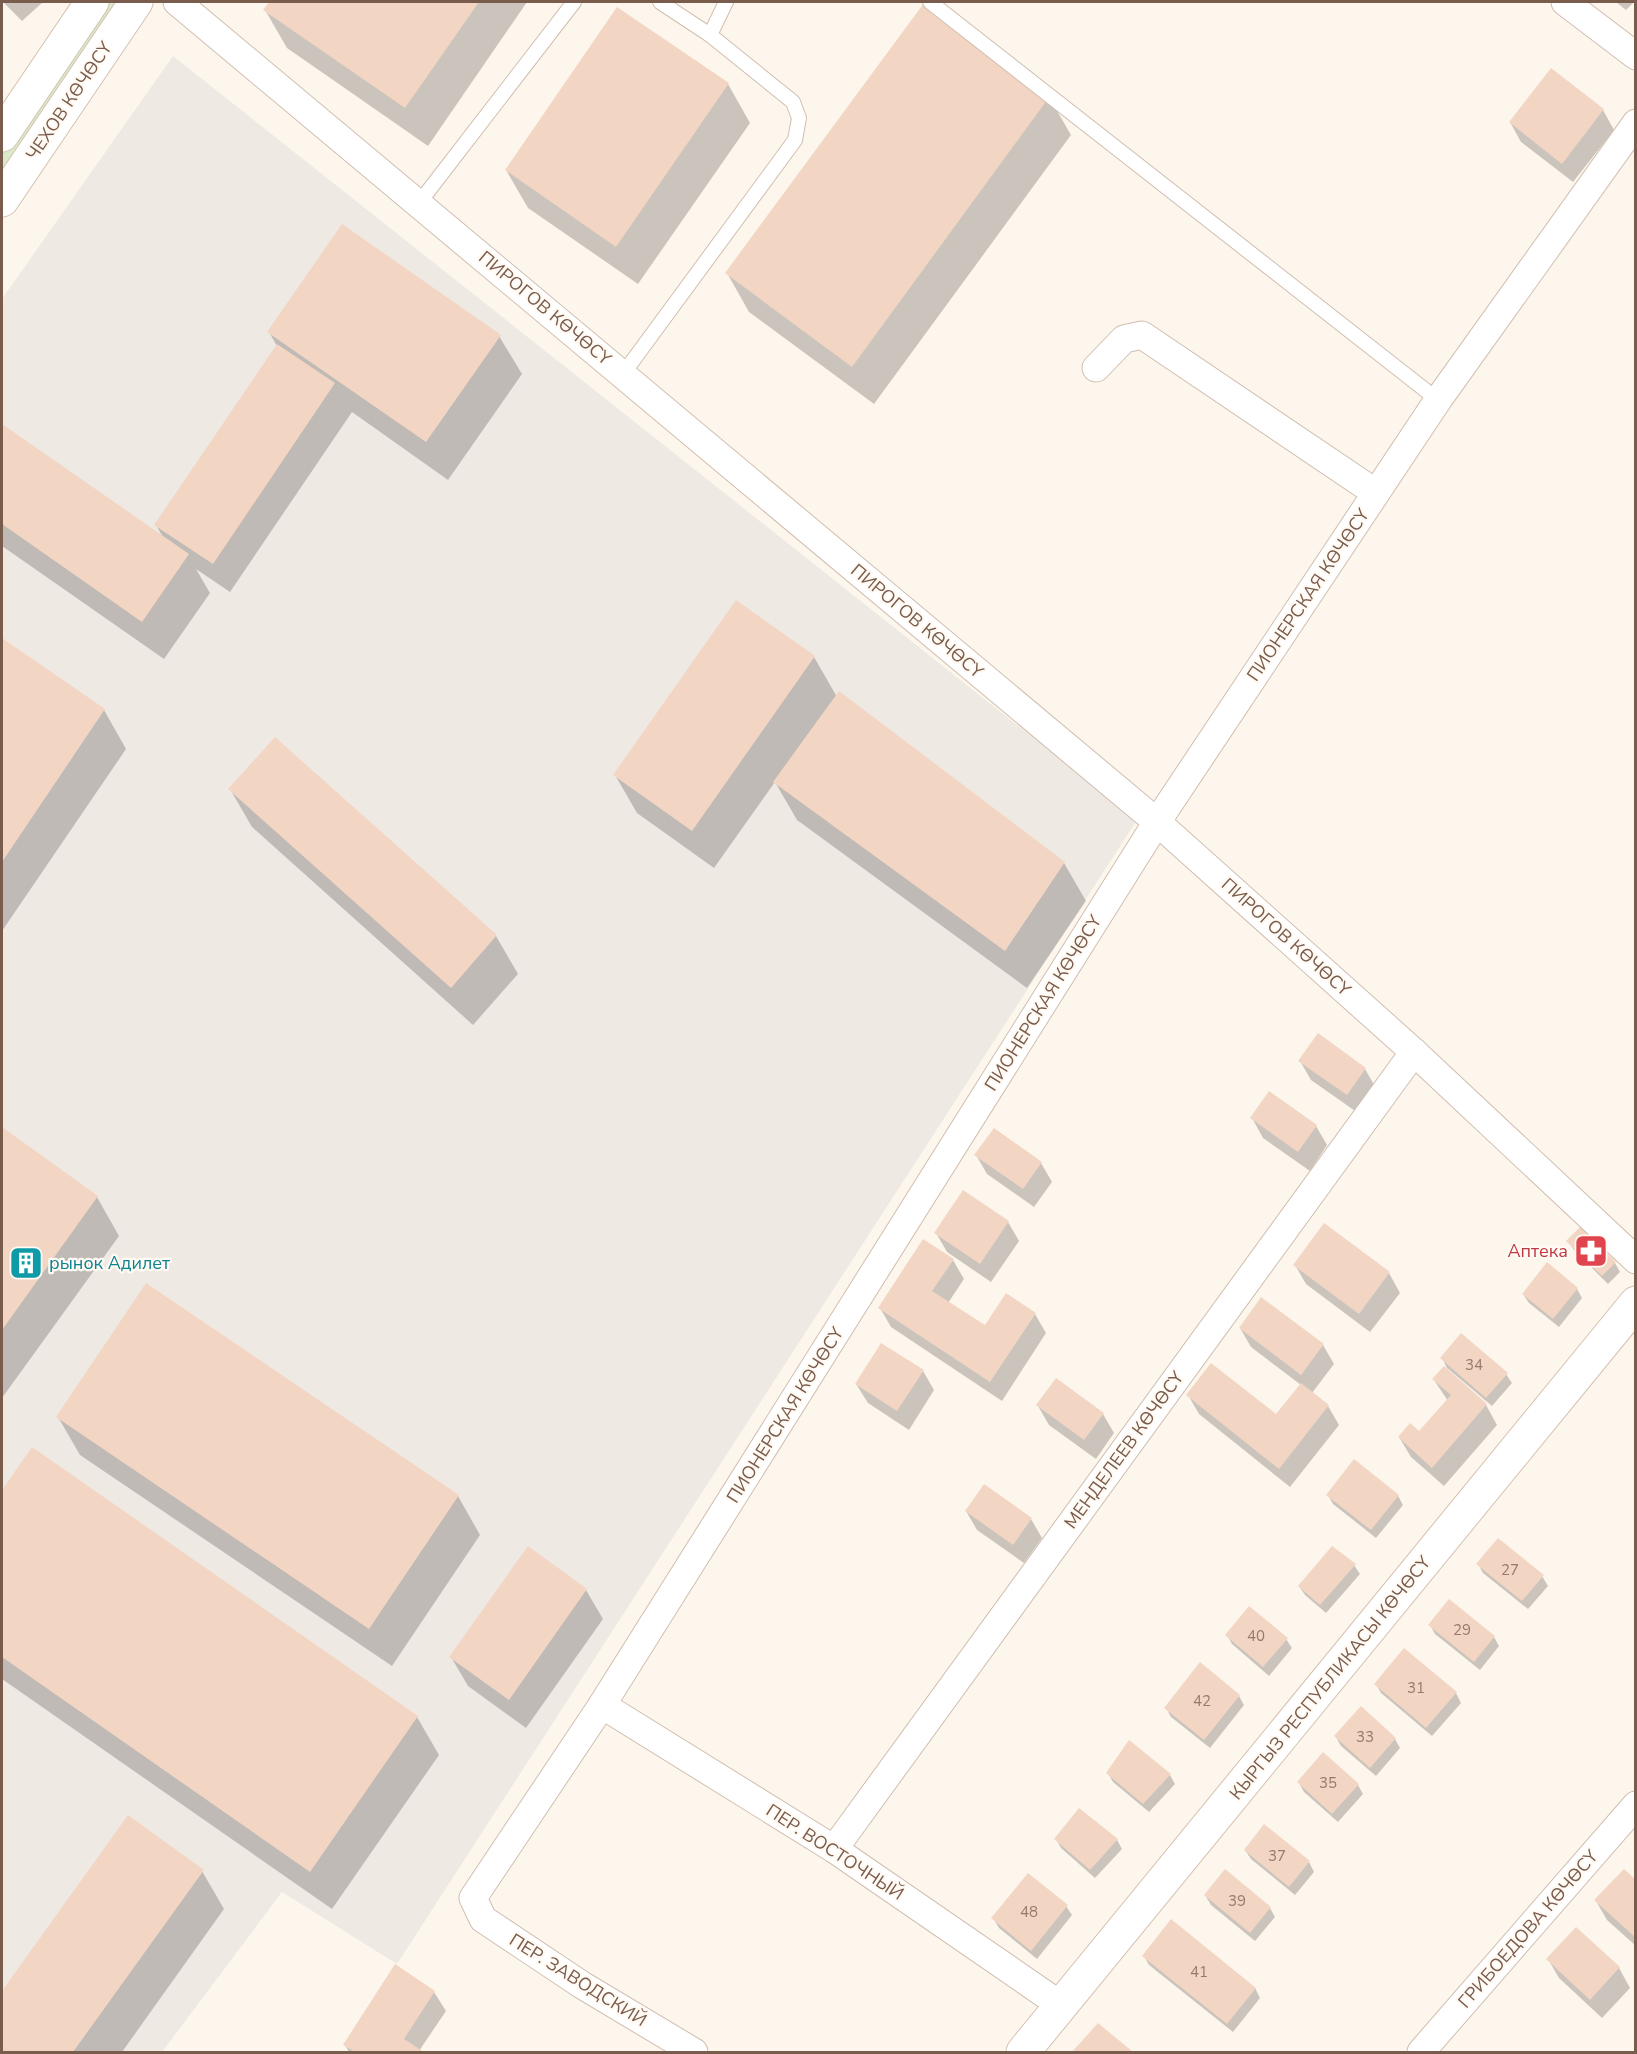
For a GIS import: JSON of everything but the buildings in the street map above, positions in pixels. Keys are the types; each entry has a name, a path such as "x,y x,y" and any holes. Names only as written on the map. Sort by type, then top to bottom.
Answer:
{"main road":[{"name":"ЧЕХОВ КӨЧӨСҮ","path":"2,135 92,2"},
{"name":"ЧЕХОВ КӨЧӨСҮ","path":"2,200 137,5"},
{"name":"КЫРГЫЗ РЕСПУБЛИКАСЫ КӨЧӨСҮ","path":"1023,2052 1635,1303"}],"street":[{"name":"ПИРОГОВ КӨЧӨСҮ","path":"177,2 1157,822 1414,1052 1635,1260"},
{"path":"1565,2 1635,56"},
{"name":"ПИОНЕРСКАЯ КӨЧӨСҮ","path":"473,1898 602,1705 1157,822 1437,400 1635,123"},
{"path":"1096,368 1124,339 1142,335 1376,493"},
{"name":"МЕНДЕЛЕЕВ КӨЧӨСҮ","path":"834,1849 1414,1052"},
{"name":"ПЕР. ВОСТОЧНЫЙ","path":"602,1705 834,1849 1062,2006"},
{"name":"ГРИБОЕДОВА КӨЧӨСҮ","path":"1422,2052 1635,1805"},
{"name":"ПЕР. ЗАВОДСКИЙ","path":"473,1898 483,1919 582,1985 694,2052"}],"lane":[{"path":"418,203 574,2"},
{"path":"623,374 795,141 799,118 793,102 710,35 660,2"},
{"path":"710,35 726,2"},
{"path":"930,2 1437,400"}],"shaded area":[{"path":"173,56 1137,820 397,1964 282,1892 162,2052 2,2052 2,299"}],"green space":[{"path":"102,2 125,2 2,182 2,149"}],"place":[{"name":"Аптека","path":"1591,1251"},
{"name":"рынок Адилет","path":"26,1263"}]}
